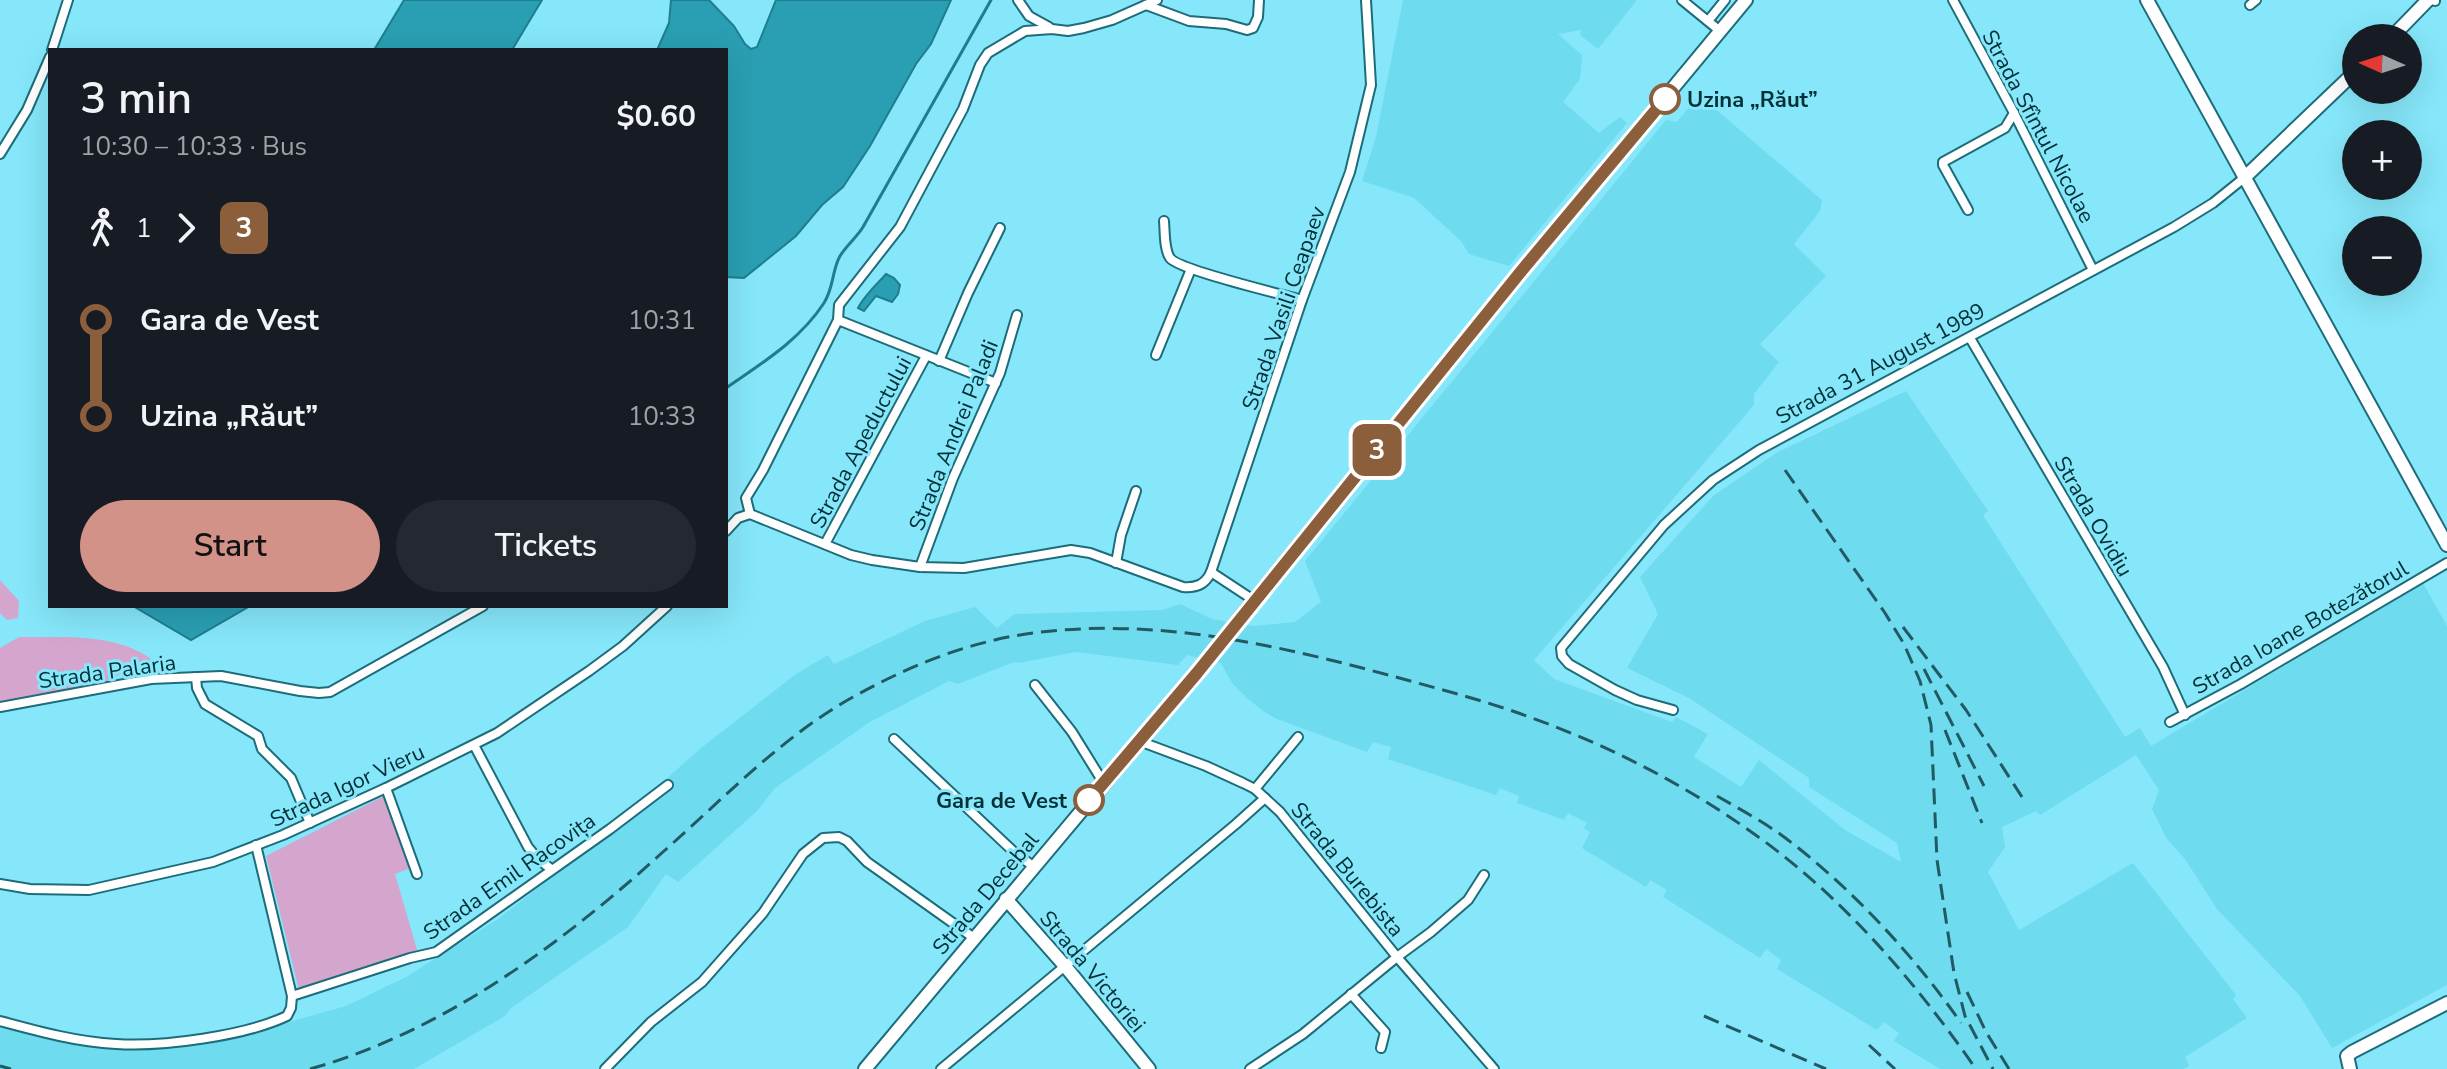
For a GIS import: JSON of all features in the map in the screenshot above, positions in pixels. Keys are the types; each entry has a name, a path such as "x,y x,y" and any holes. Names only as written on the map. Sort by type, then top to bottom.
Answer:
{"main road":[{"name":"Strada Decebal","path":"865,1069 1197,673 1523,269 1746,0"},
{"path":"2147,0 2447,545"},
{"path":"2405,24 2428,0"},
{"name":"Strada 31 August 1989","path":"2244,178 2342,84"},
{"name":"Strada Victoriei","path":"1006,899 1149,1069"},
{"path":"2350,1069 2347,1056 2352,1052 2447,1003"}],"street":[{"path":"53,48 68,0"},
{"path":"1018,0 1029,16 1052,29"},
{"path":"750,514 746,498 838,320 839,305 900,227 927,179 988,53 1025,31 1068,31 1112,20 1157,0"},
{"path":"1145,5 1189,21 1232,25 1247,30 1253,28 1258,17 1259,0"},
{"name":"Strada Vasili Ceapaev","path":"1211,572 1302,300 1350,172 1371,85 1366,0"},
{"path":"1682,0 1720,31"},
{"path":"1708,21 1725,0"},
{"name":"Strada Sfîntul Nicolae","path":"1957,2 2093,270"},
{"path":"0,154 27,110 48,62"},
{"path":"1968,210 1943,162 2005,128 2014,113"},
{"name":"Strada 31 August 1989","path":"1673,710 1630,697 1569,664 1562,656 1563,645 1658,531 1693,496 1759,450 2197,213 2244,178"},
{"path":"1164,221 1169,256 1174,262 1302,300"},
{"name":"Strada Apeductului","path":"939,361 1000,228"},
{"path":"1156,355 1191,269"},
{"name":"Strada Andrei Paladi","path":"920,567 953,478 996,383 1017,315"},
{"path":"838,320 996,383"},
{"name":"Strada Ovidiu","path":"1970,338 2163,667 2185,715"},
{"name":"Strada Apeductului","path":"825,544 926,356"},
{"path":"1116,563 1121,535 1136,491"},
{"path":"728,529 738,518 750,514 851,555 920,567 964,568 1066,549 1090,553 1189,588 1200,586 1211,572 1255,601"},
{"name":"Strada Ioane Botezătorul","path":"2170,722 2447,563"},
{"name":"Strada Palaria","path":"0,707 151,679 221,676 300,691 330,692 479,608"},
{"name":"Strada Igor Vieru","path":"0,884 30,889 89,890 213,862 310,823 497,733 589,671 665,608"},
{"path":"196,677 197,688 205,704 258,736 262,749 291,778 310,823"},
{"path":"1035,685 1072,732 1103,782"},
{"path":"1255,789 1298,737"},
{"path":"894,739 1015,853 1033,866"},
{"name":"Strada Burebista","path":"1139,741 1224,773 1255,789 1265,798 1494,1069"},
{"path":"474,745 528,847 551,869"},
{"name":"Strada Emil Racovița","path":"292,996 436,952 668,785"},
{"path":"386,788 417,874"},
{"path":"941,1069 1265,798"},
{"path":"605,1069 651,1022 702,982 763,913 803,854 823,838 839,837 847,841 867,862 974,938"},
{"path":"0,1021 117,1044 207,1038 287,1016 292,996 256,845"},
{"path":"1250,1069 1303,1034 1461,907 1484,875"},
{"path":"1351,994 1385,1032 1381,1048"}],"shaded area":[{"path":"404,0 542,0 513,48 375,48"},
{"path":"671,0 709,0 751,49 757,47 776,0 951,0 931,44 843,187 822,205 796,236 744,278 728,277 728,48 658,48 669,23"},
{"path":"1403,0 1637,0 1598,49 1580,35 1581,30 1558,34 1582,55 1580,79 1563,102 1599,133 1620,117 1627,123 1509,266 1469,254 1461,241 1414,198 1362,181 1376,137"},
{"path":"1699,95 1822,200 1820,211 1794,244 1826,276 1760,344 1779,362 1754,394 1754,405 1534,660 1554,679 1672,722 1676,717 1708,734 1694,757 1741,787 1759,760 1845,830 1901,862 1897,843 1809,787 1809,778 1689,698 1627,668 1658,614 1640,577 1713,496 1776,453 1906,391 1988,511 1983,515 2125,737 2140,728 2151,746 2423,583 2447,626 2447,985 2332,1048 2300,996 2217,909 2185,859 2167,839 2152,809 2159,790 2136,755 2040,815 2036,811 2002,827 2005,847 1988,872 2019,930 2133,863 2236,995 2233,999 2247,1018 2185,1057 2189,1066 2183,1069 1940,1069 1894,1041 1899,1033 1884,1022 1877,1030 1777,969 1781,960 1766,949 1760,958 1663,897 1667,890 1650,880 1646,887 1582,848 1590,832 1584,828 1587,823 1568,813 1564,820 1517,803 1519,796 1500,788 1496,795 1388,759 1391,747 1373,742 1367,752 1277,719 1263,711 1232,683 1221,663 1187,655 1178,665 1076,652 1014,662 958,684 949,681 870,722 775,788 757,811 678,882 666,874 628,927 511,1008 505,1016 414,1069 0,1069 0,1026 103,1046 250,1033 346,1006 406,977 498,919 587,849 701,748 796,674 828,655 834,664 925,621 975,607 997,628 1014,614 1162,610 1180,604 1212,619 1253,626 1295,622 1321,602 1305,561 1666,120 1677,122"},
{"path":"886,274 900,285 892,302 876,296 864,311 858,308 867,295"},
{"path":"0,580 19,601 18,618 7,620 0,613"},
{"path":"136,608 247,608 191,640"},
{"path":"19,637 108,641 142,653 156,663 155,670 143,674 132,671 121,674 97,686 0,702 0,648"},
{"path":"384,796 410,868 395,874 418,953 301,989 266,856"}],"waterway":[{"path":"728,387 791,340 824,303 840,256 863,227 991,0"}],"railway":[{"path":"1785,470 1885,613 1904,644 1920,681 1931,725 1937,860 1954,973 1965,1016 1993,1069"},
{"path":"1903,627 1966,710 2022,797"},
{"path":"310,1069 359,1053 407,1032 454,1008 543,951 625,885 778,749 853,697 915,666 981,643 1026,634 1119,628 1211,636 1257,644 1392,676 1532,718 1652,771 1737,822 1825,891 1905,976 1976,1069"},
{"path":"1924,669 1984,786"},
{"path":"1945,730 1982,823"},
{"path":"1717,796 1780,834 1830,875 1901,946 1961,1023"},
{"path":"1967,992 1986,1032 2009,1069"},
{"path":"1704,1016 1826,1069"},
{"path":"1869,1045 1895,1069"},
{"path":"0,1066 11,1069"}],"bus line":[{"name":"3","path":"1089,800 1197,673 1523,269 1665,99"}],"place":[{"name":"Uzina „Răut”","path":"1665,99"},
{"name":"Gara de Vest","path":"1089,800"}]}
